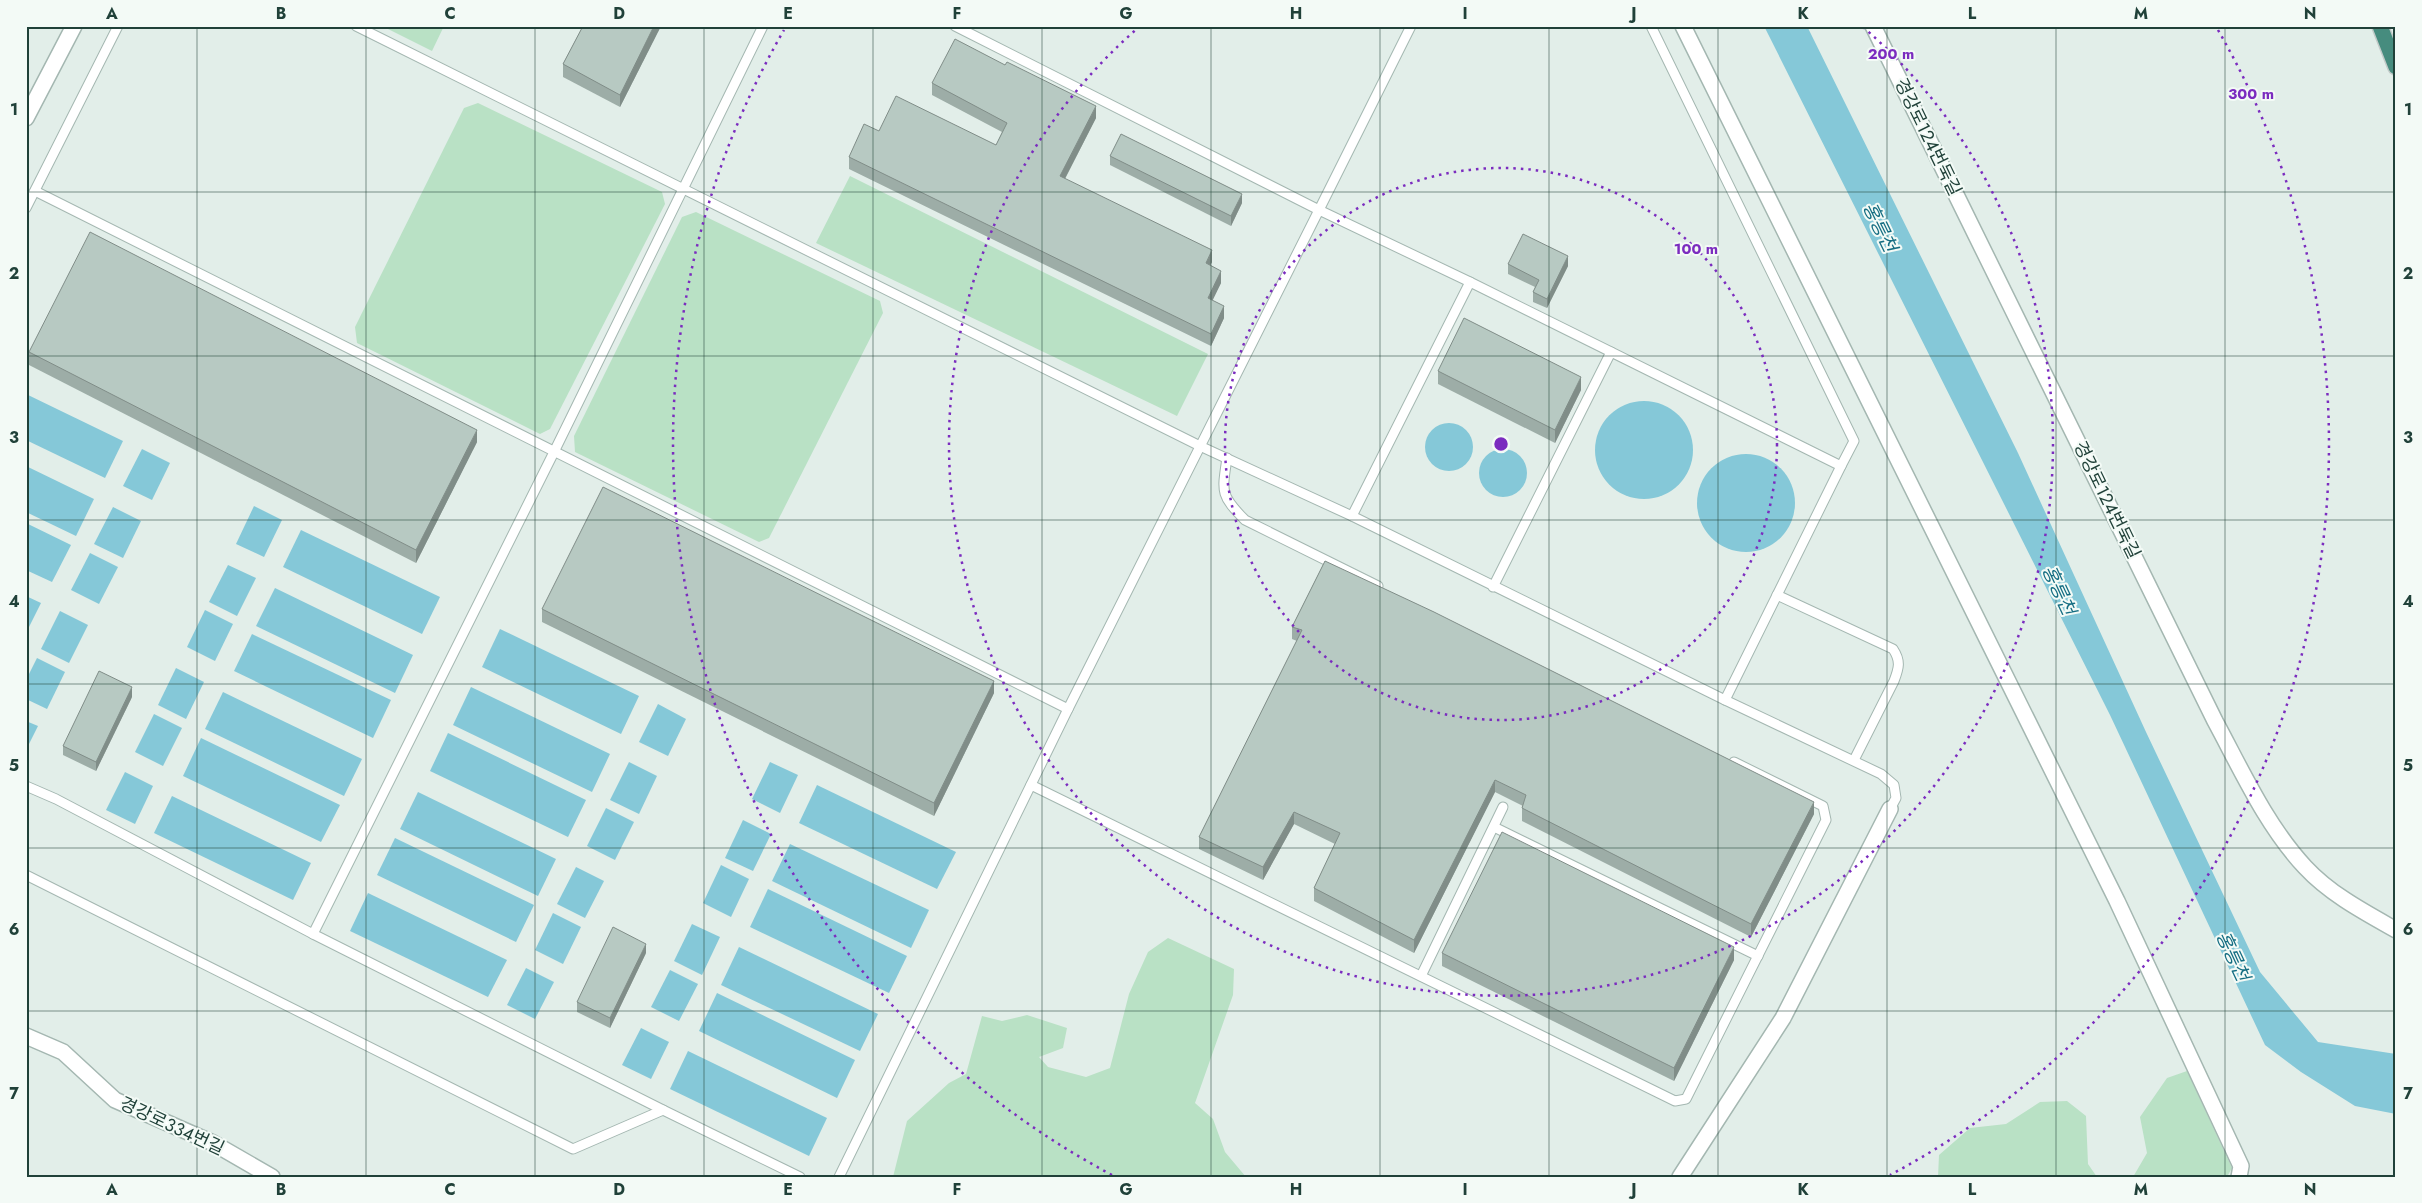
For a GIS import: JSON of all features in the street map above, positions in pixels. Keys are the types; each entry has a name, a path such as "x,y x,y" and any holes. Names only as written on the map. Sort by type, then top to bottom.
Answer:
{"highway":[{"path":"2380,26 2396,67"}],"street":[{"path":"26,118 74,26"},
{"path":"1684,26 2117,901 2241,1166 2239,1177"},
{"name":"경강로124번둑길","path":"1873,26 2215,721 2266,815 2305,868 2346,902 2396,930"},
{"path":"1680,1177 1784,1018 1890,809"},
{"name":"경강로334번길","path":"26,1036 62,1052 115,1100 213,1143 272,1177"}],"lane":[{"path":"26,208 118,26"},
{"path":"356,26 682,190 1202,447 1352,516 1492,587 1854,760 1881,774 1894,786 1896,798 1890,809"},
{"path":"313,934 554,452 763,26"},
{"path":"955,26 1319,210 1470,282 1841,466"},
{"path":"839,1177 1068,709 1202,447 1410,26"},
{"path":"1651,26 1854,441 1725,700"},
{"path":"34,191 1068,709"},
{"path":"1352,516 1470,282"},
{"path":"1492,587 1611,352"},
{"path":"1227,458 1223,484 1228,503 1245,520 1387,590"},
{"path":"1777,594 1893,649 1899,658 1899,668 1894,681 1854,760"},
{"path":"1031,785 1675,1101 1686,1099 1826,820 1823,806 1725,757"},
{"path":"26,786 56,799 313,934 800,1177"},
{"path":"1421,976 1503,807"},
{"path":"1494,827 1758,956"},
{"path":"26,875 573,1150 663,1110"}],"green space":[{"path":"382,26 444,26 432,51"},
{"path":"478,103 662,192 665,204 550,429 540,434 357,343 355,327 464,108"},
{"path":"850,176 1208,354 1177,416 816,243"},
{"path":"696,212 880,301 883,313 769,538 759,542 575,452 574,436 682,217"},
{"path":"1168,938 1234,969 1233,995 1195,1103 1213,1119 1225,1152 1246,1177 893,1177 907,1121 949,1083 966,1074 982,1016 1002,1021 1027,1015 1067,1028 1063,1048 1039,1057 1048,1067 1086,1077 1110,1068 1129,994 1148,952"},
{"path":"2187,1071 2232,1168 2227,1177 2133,1177 2147,1153 2140,1117 2167,1078"},
{"path":"2067,1101 2086,1116 2088,1164 2097,1177 1938,1177 1939,1155 1970,1128 2006,1124 2040,1102"}],"water":[{"name":"홍릉천","path":"1764,26 1807,26 2018,453 2146,732 2260,972 2318,1042 2396,1054 2396,1114 2355,1106 2301,1072 2265,1045 2110,715"},
{"path":"26,394 123,441 105,478 26,440"},
{"path":"1644,401 1663,404 1679,415 1690,431 1693,450 1690,469 1679,485 1663,496 1644,499 1625,496 1609,485 1598,469 1595,450 1598,431 1609,415 1625,404"},
{"path":"1444,423 1454,423 1463,427 1469,433 1473,447 1469,461 1463,467 1454,471 1444,471 1435,467 1429,461 1425,452 1425,442 1429,433 1435,427"},
{"path":"142,449 170,463 152,500 123,486"},
{"path":"1498,449 1508,449 1517,453 1523,459 1527,473 1523,487 1517,493 1508,497 1498,497 1489,493 1483,487 1479,478 1479,468 1483,459 1489,453"},
{"path":"1746,454 1765,457 1781,468 1792,484 1795,503 1792,522 1781,538 1765,549 1746,552 1727,549 1711,538 1700,522 1697,503 1700,484 1711,468 1727,457"},
{"path":"26,466 94,499 76,536 26,512"},
{"path":"254,506 282,520 264,557 236,544"},
{"path":"113,507 141,521 123,558 94,544"},
{"path":"26,523 71,545 52,582 26,570"},
{"path":"301,530 440,597 422,634 283,567"},
{"path":"90,553 118,567 99,604 71,590"},
{"path":"228,565 256,578 237,616 209,602"},
{"path":"275,588 413,655 395,693 256,626"},
{"path":"26,596 41,603 26,633"},
{"path":"205,610 233,624 215,661 187,647"},
{"path":"60,611 88,625 69,663 41,649"},
{"path":"500,629 639,696 621,734 482,667"},
{"path":"252,634 391,700 373,738 234,671"},
{"path":"37,658 65,672 47,709 26,699 26,680"},
{"path":"176,668 204,682 186,719 158,705"},
{"path":"471,687 610,754 592,792 453,725"},
{"path":"223,692 362,759 344,796 205,729"},
{"path":"658,704 686,719 668,756 639,742"},
{"path":"154,714 182,728 163,766 135,752"},
{"path":"26,721 38,726 26,750"},
{"path":"448,733 586,800 568,837 430,771"},
{"path":"201,738 340,805 321,842 183,776"},
{"path":"629,762 657,776 639,814 610,800"},
{"path":"770,762 798,775 780,813 752,799"},
{"path":"125,772 153,786 135,824 106,810"},
{"path":"817,785 956,852 937,889 799,823"},
{"path":"418,792 556,859 538,896 400,829"},
{"path":"172,796 311,863 293,900 154,833"},
{"path":"606,808 634,822 615,860 587,846"},
{"path":"743,820 771,834 753,871 725,858"},
{"path":"395,838 534,905 516,942 377,875"},
{"path":"790,844 929,910 911,948 772,881"},
{"path":"721,865 749,879 731,917 703,903"},
{"path":"576,867 604,881 585,918 557,904"},
{"path":"768,889 907,956 889,993 750,927"},
{"path":"368,893 507,960 488,997 350,931"},
{"path":"553,913 581,927 563,964 535,950"},
{"path":"692,924 720,937 702,975 674,961"},
{"path":"739,947 878,1014 860,1051 721,985"},
{"path":"526,968 554,982 535,1019 507,1005"},
{"path":"670,970 698,984 679,1021 651,1007"},
{"path":"717,993 855,1060 837,1098 699,1031"},
{"path":"641,1028 669,1042 651,1079 622,1065"},
{"path":"688,1051 827,1118 809,1156 670,1089"}],"building":[{"path":"583,26 654,26 620,95 563,64"},
{"path":"955,39 1005,65 1007,62 1096,106 1060,176 1212,250 1206,263 1221,271 1208,298 1224,306 1211,334 849,157 864,124 879,131 896,96 996,145 1007,123 932,83"},
{"path":"1121,134 1242,194 1231,216 1110,156"},
{"path":"90,232 477,430 416,550 29,352"},
{"path":"1523,234 1568,256 1547,299 1533,292 1539,280 1508,264"},
{"path":"1464,318 1581,377 1555,430 1438,371"},
{"path":"603,487 994,681 934,803 542,609"},
{"path":"1325,561 1434,612 1814,802 1751,924 1522,808 1526,795 1495,780 1414,940 1314,888 1340,833 1294,812 1263,867 1199,837 1302,630 1292,627"},
{"path":"99,671 132,687 96,762 63,746"},
{"path":"1502,832 1734,947 1674,1068 1442,953"},
{"path":"613,927 646,944 610,1018 577,1002"}]}
